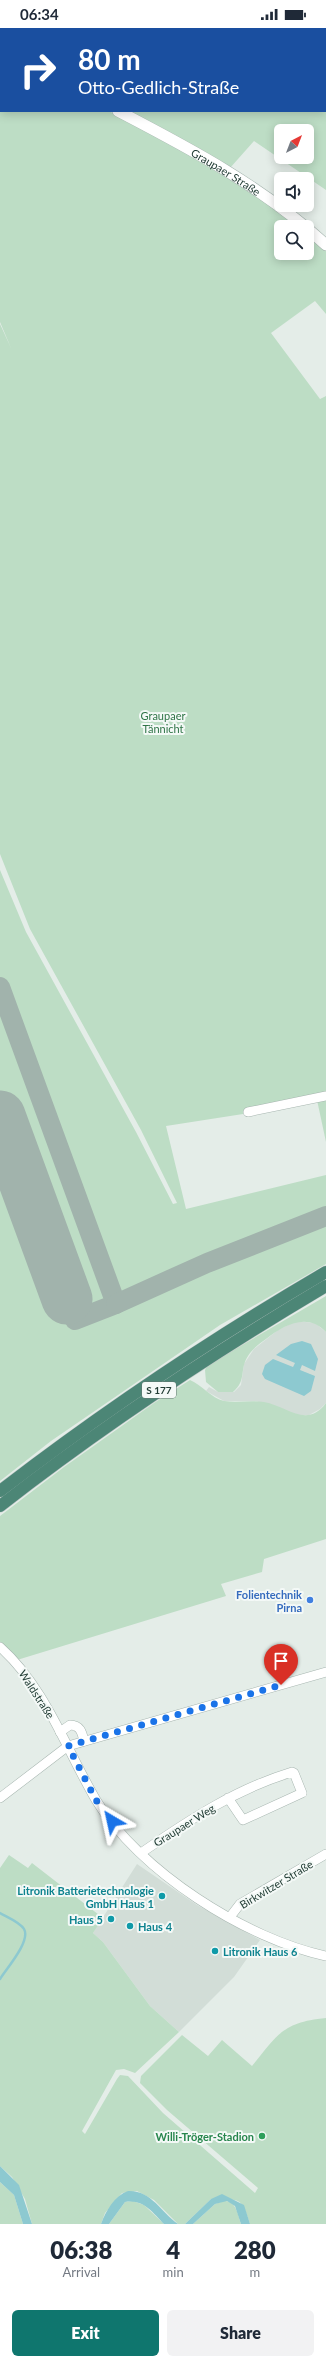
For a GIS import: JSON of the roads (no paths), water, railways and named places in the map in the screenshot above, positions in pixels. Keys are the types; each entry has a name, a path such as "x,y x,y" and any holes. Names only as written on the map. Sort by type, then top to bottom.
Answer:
{"highway":[{"name":"S 177","path":"0,1491 138,1389 248,1318 326,1272"},
{"name":"S 177","path":"0,1506 62,1458 147,1398 250,1331 326,1286"}],"street":[{"name":"Graupaer Straße","path":"120,112 178,143 261,192 297,218 326,245"},
{"path":"248,1112 326,1096"},
{"name":"Waldstraße","path":"0,1647 25,1675 68,1746"},
{"path":"0,1798 68,1746 326,1672"},
{"path":"60,1732 70,1725 76,1726 82,1732 84,1741"},
{"name":"Birkwitzer Straße","path":"68,1746 96,1800 119,1830 141,1853 181,1887 230,1917 281,1942 326,1956"},
{"name":"Graupaer Weg","path":"141,1853 228,1798 246,1788 292,1772 294,1773 302,1793 243,1820 228,1798"},
{"name":"Birkwitzer Straße","path":"230,1917 240,1904 326,1854"}],"water":[{"path":"302,1341 311,1344 318,1359 315,1371 302,1365 300,1370 315,1376 311,1391 304,1396 265,1379 262,1374 265,1365 273,1359 293,1367 295,1363 276,1355 291,1344"},
{"path":"0,2166 19,2185 32,2224 23,2224 14,2195 0,2182"},
{"path":"128,2191 143,2194 178,2224 164,2224 143,2204 137,2202 125,2202 109,2224 101,2224 105,2214 115,2200 123,2193"},
{"path":"222,2194 244,2205 250,2224 241,2224 235,2206 227,2201 215,2204 193,2224 185,2224 211,2199"}],"waterway":[{"path":"0,1913 20,1924 24,1929 25,1934 24,1940 13,1962 0,1979"}],"place":[{"name":"Folientechnik Pirna","path":"310,1600"},
{"name":"Litronik Batterietechnologie GmbH Haus 1","path":"162,1896"},
{"name":"Haus 5","path":"111,1919"},
{"name":"Haus 4","path":"130,1926"},
{"name":"Litronik Haus 6","path":"215,1951"},
{"name":"Willi-Tröger-Stadion","path":"262,2136"}],"park label":[{"name":"Graupaer Tännicht","path":"163,721"}]}
